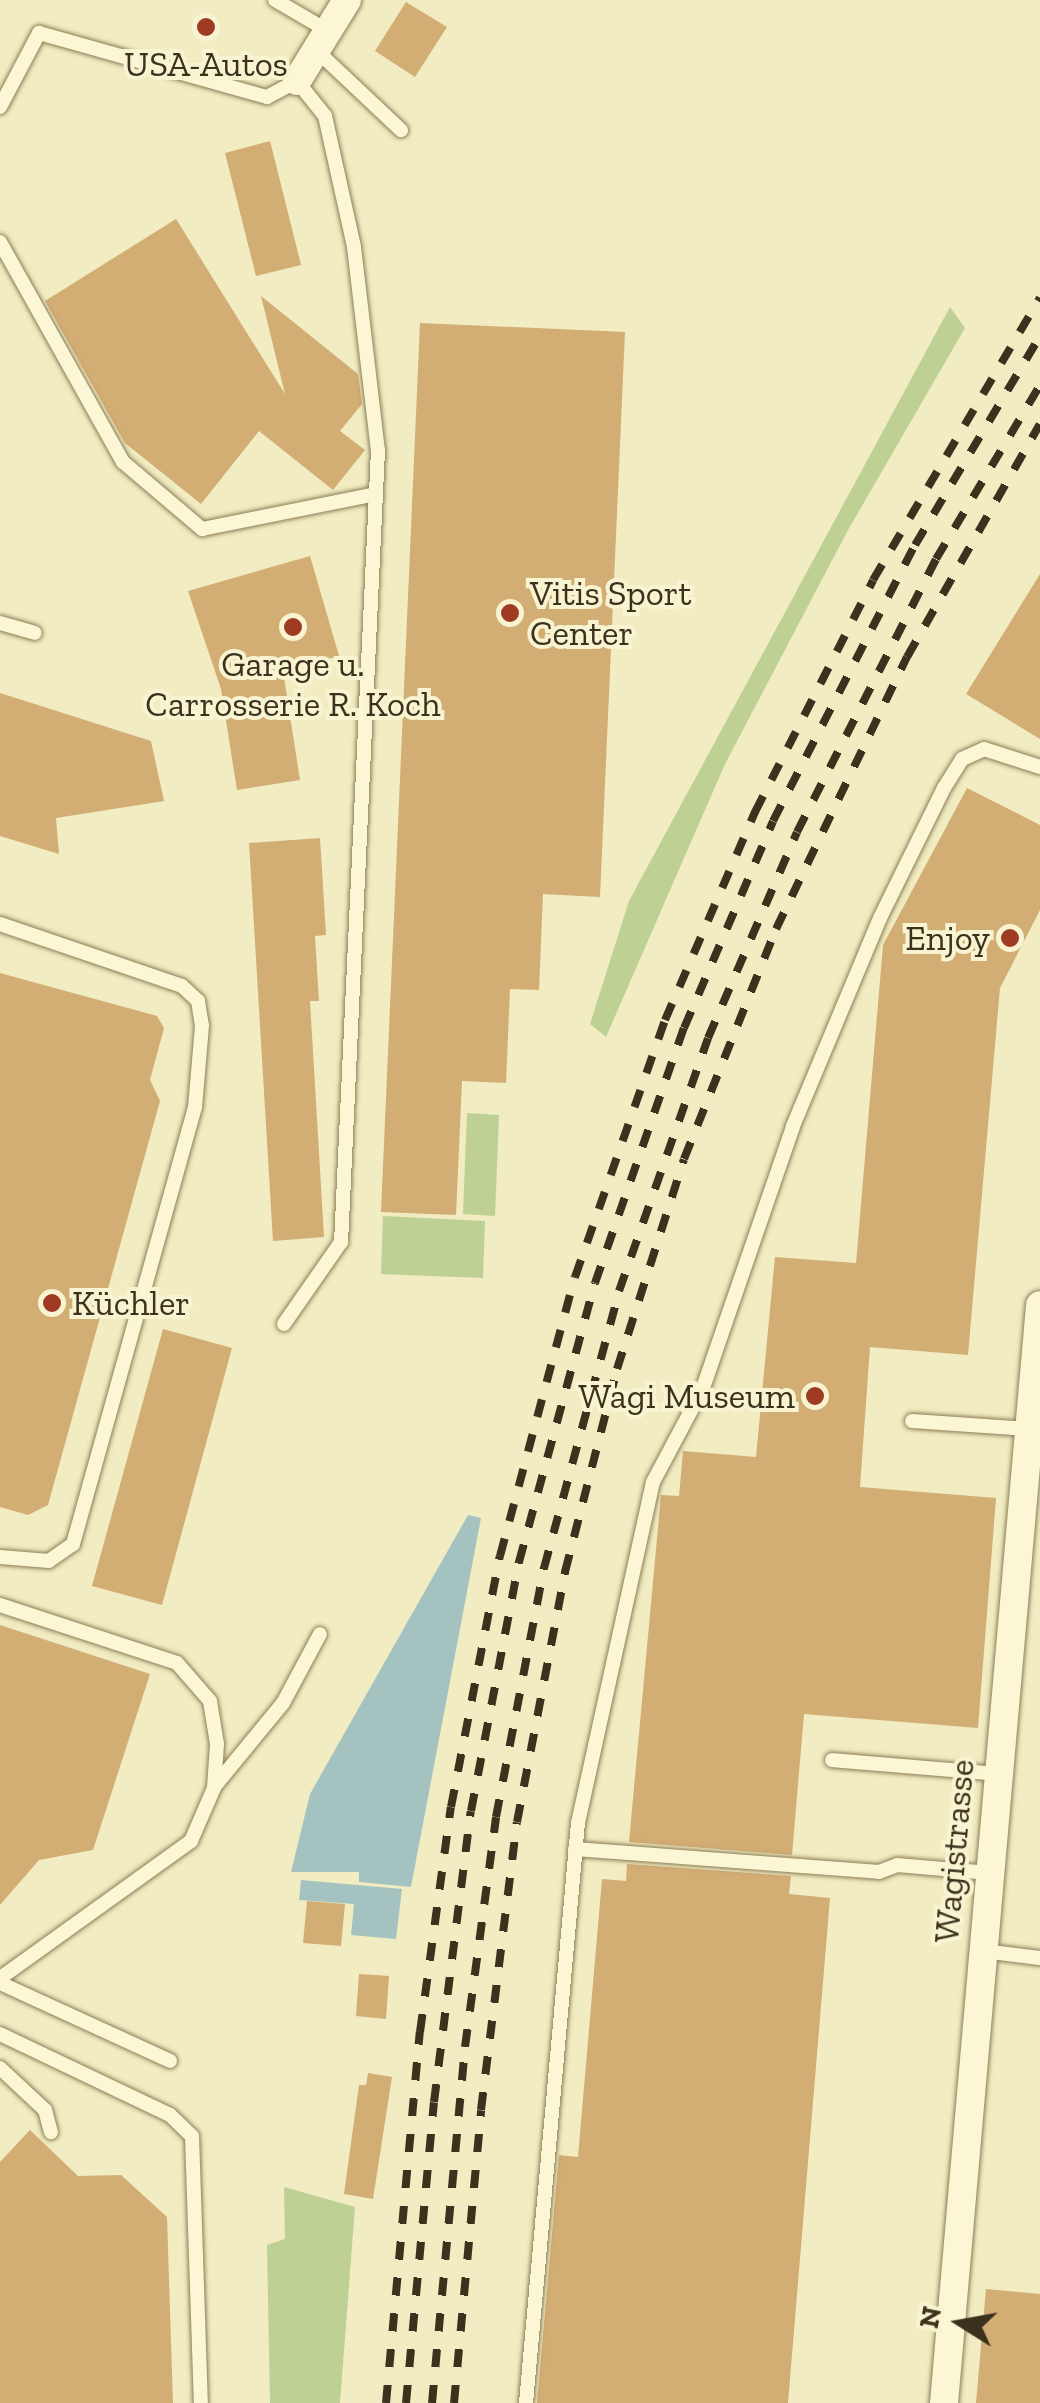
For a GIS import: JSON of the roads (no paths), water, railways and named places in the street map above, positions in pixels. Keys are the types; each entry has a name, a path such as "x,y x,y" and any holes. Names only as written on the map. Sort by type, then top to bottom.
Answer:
{"street":[{"path":"297,81 347,0"},
{"name":"Wagistrasse","path":"944,2403 1040,1305"}],"lane":[{"path":"275,0 322,41 401,130"},
{"path":"0,106 39,33 267,97 297,81 325,116 354,247 376,431 375,494 341,1242 284,1324"},
{"path":"0,242 123,462 202,529 375,494"},
{"path":"0,622 35,633"},
{"path":"526,2403 575,1849 603,1690 653,1482 709,1374 792,1126 852,983 962,759 999,749 1040,766"},
{"path":"0,924 182,986 198,1001 202,1026 195,1106 73,1544 49,1561 0,1557"},
{"path":"912,1421 1029,1429"},
{"path":"0,1605 177,1663 210,1701 218,1744 214,1788"},
{"path":"170,2061 0,1980 191,1841 214,1788 283,1703 320,1634"},
{"path":"832,1760 999,1774"},
{"path":"575,1849 878,1872 897,1865 990,1873"},
{"path":"983,1951 1040,1958"},
{"path":"0,2034 170,2115 192,2136 201,2403"},
{"path":"0,2068 44,2110 50,2132"}],"water":[{"path":"468,1515 481,1518 411,1887 359,1882 359,1872 291,1872 310,1794"},
{"path":"301,1880 402,1889 396,1939 351,1935 354,1904 299,1900"}],"railway":[{"path":"386,2403 420,2032 451,1807 500,1556 575,1277 665,1020 755,812 873,580 1040,298"},
{"path":"406,2403 434,2102 471,1811 519,1562 595,1283 684,1028 773,821 915,545 1040,336"},
{"path":"432,2403 465,2047 496,1817 544,1568 619,1291 708,1038 797,832 936,559 1040,385"},
{"path":"454,2403 481,2110 517,1822 565,1572 617,1369 684,1159 776,929 907,657 1040,424"}],"place":[{"name":"USA-Autos","path":"206,27"},
{"name":"Vitis Sport Center","path":"510,613"},
{"name":"Garage u. Carrosserie R. Koch","path":"293,627"},
{"name":"Enjoy","path":"1010,938"},
{"name":"Küchler","path":"52,1303"},
{"name":"Wagi Museum","path":"815,1396"}]}
